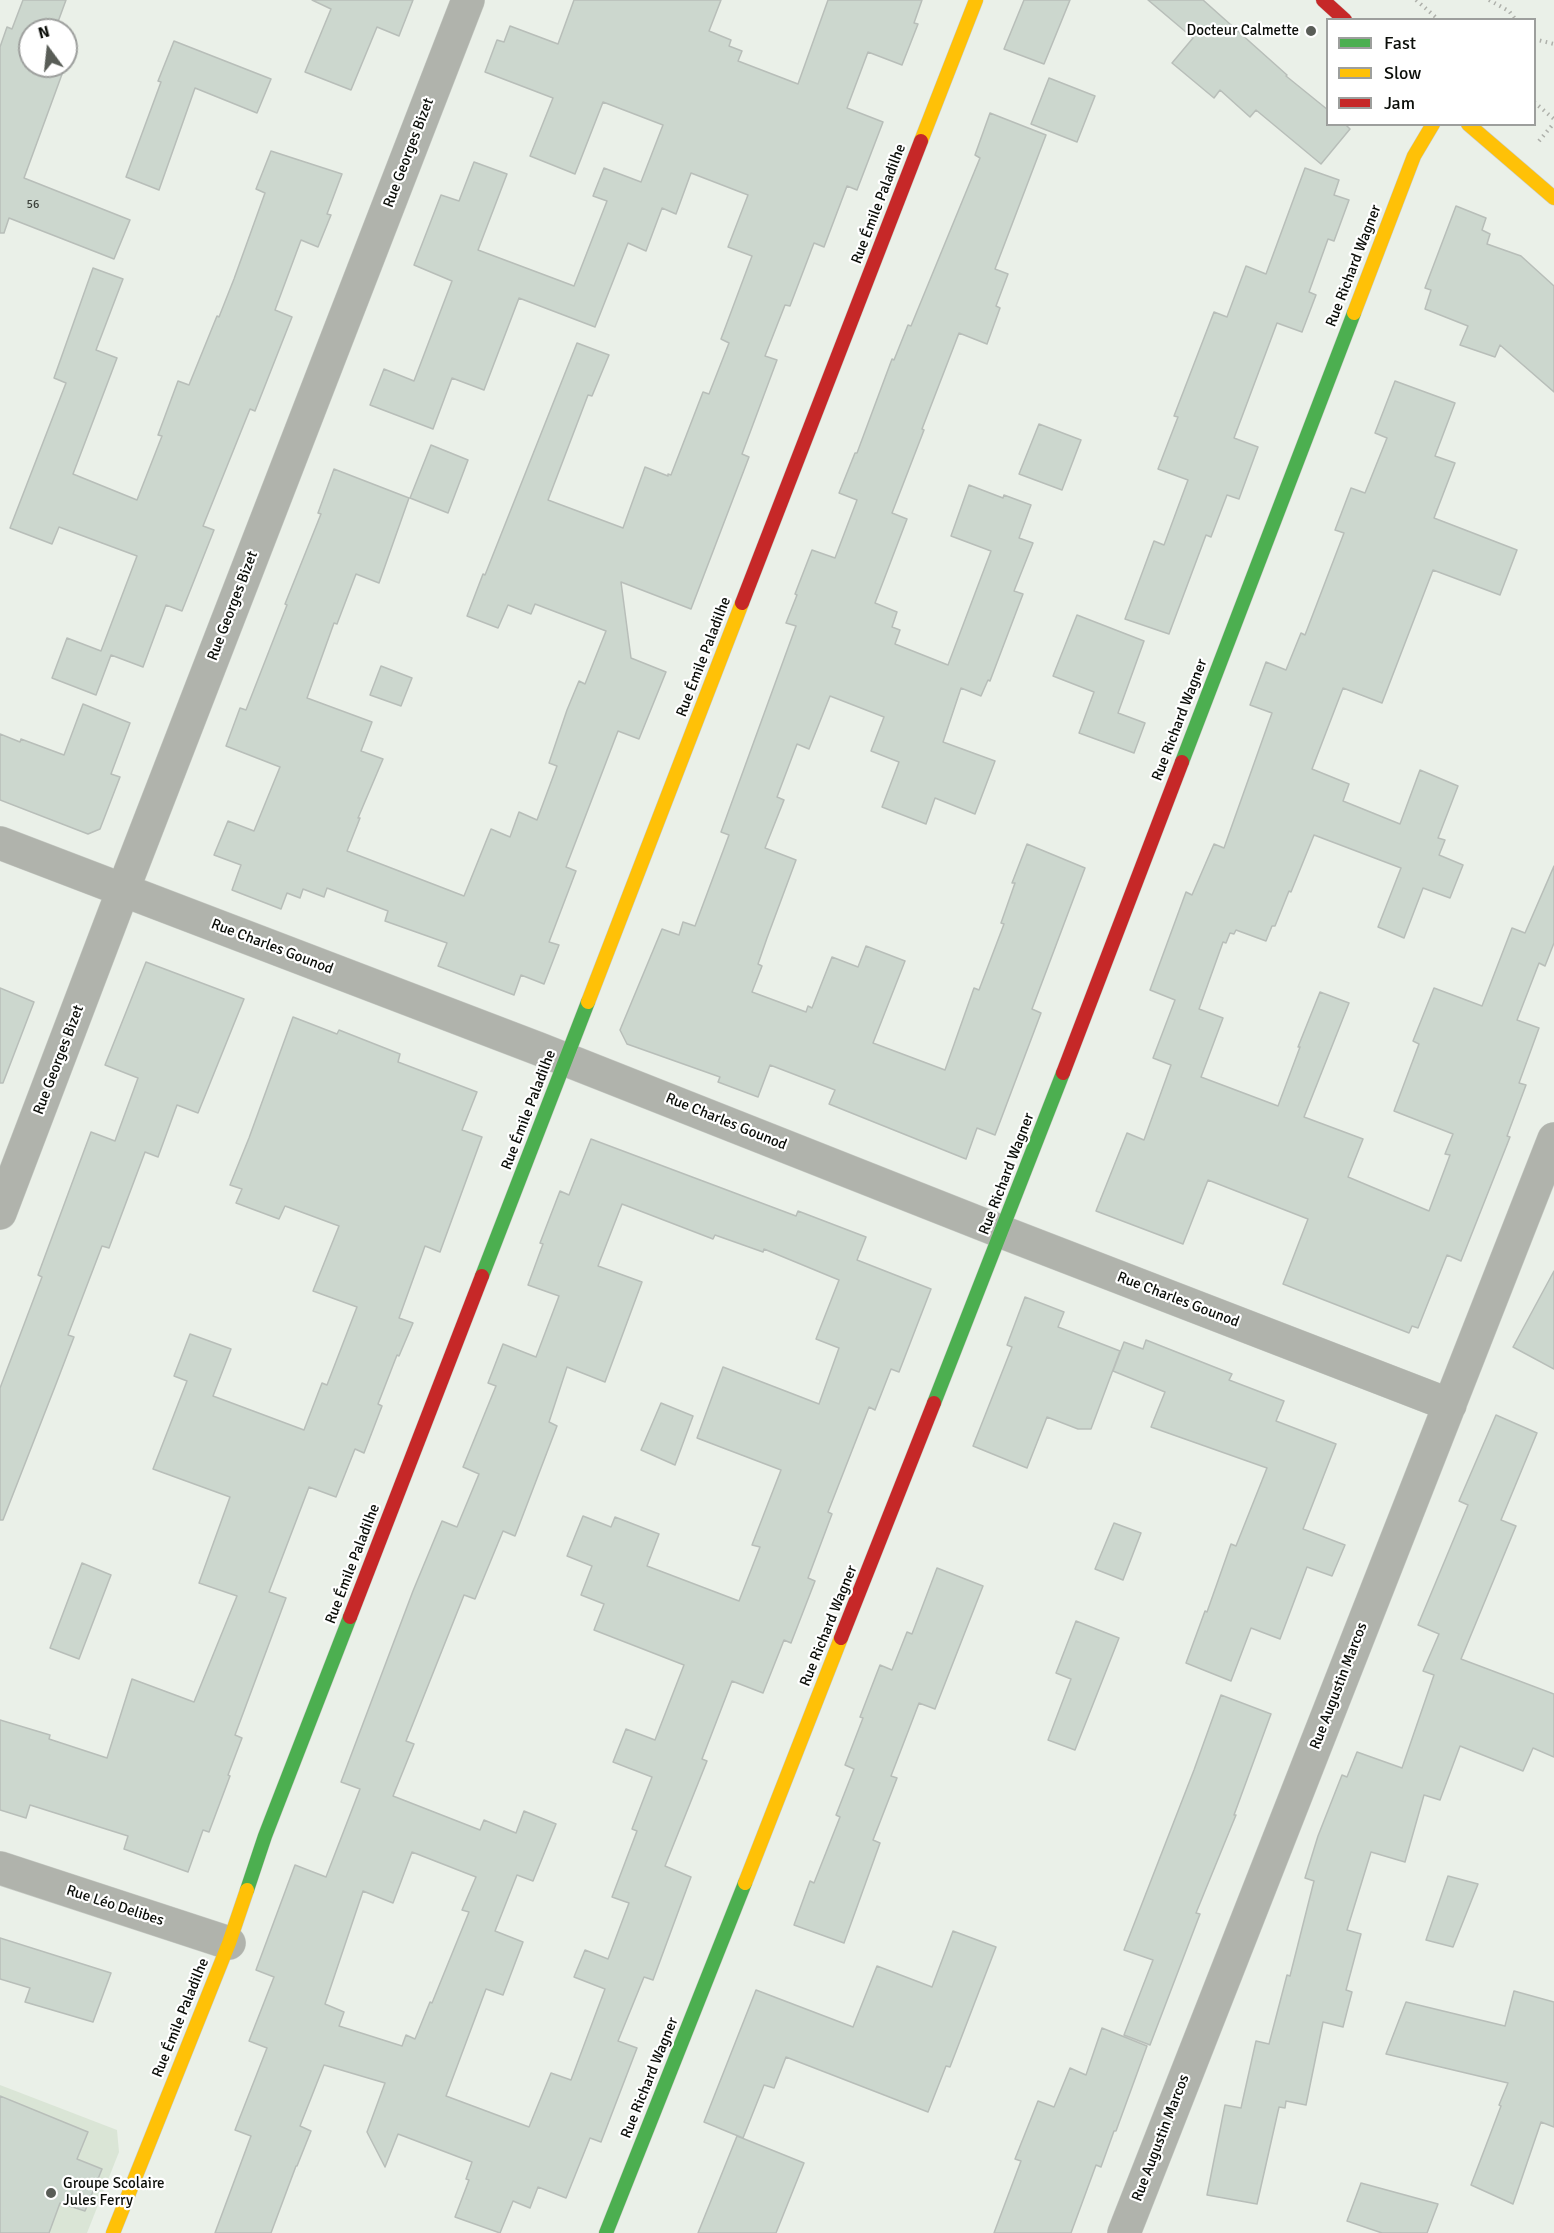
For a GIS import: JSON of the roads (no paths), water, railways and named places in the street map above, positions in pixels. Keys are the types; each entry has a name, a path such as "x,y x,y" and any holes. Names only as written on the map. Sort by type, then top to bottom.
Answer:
{"street":[{"name":"Rue Georges Bizet","path":"0,1213 468,0"},
{"name":"Rue Émile Paladilhe","path":"113,2233 229,1943 265,1836 976,0"},
{"path":"1323,0 1343,18"},
{"name":"Rue Richard Wagner","path":"606,2233 1002,1232 1414,156 1432,126"},
{"path":"1470,126 1554,198"},
{"name":"Rue Charles Gounod","path":"0,843 566,1059 1002,1232 1450,1405"},
{"name":"Rue Augustin Marcos","path":"1124,2233 1554,1138"},
{"name":"Rue Léo Delibes","path":"0,1868 229,1943"}],"place":[{"name":"Docteur Calmette","path":"1311,31"},
{"name":"Groupe Scolaire Jules Ferry","path":"51,2193"}]}
